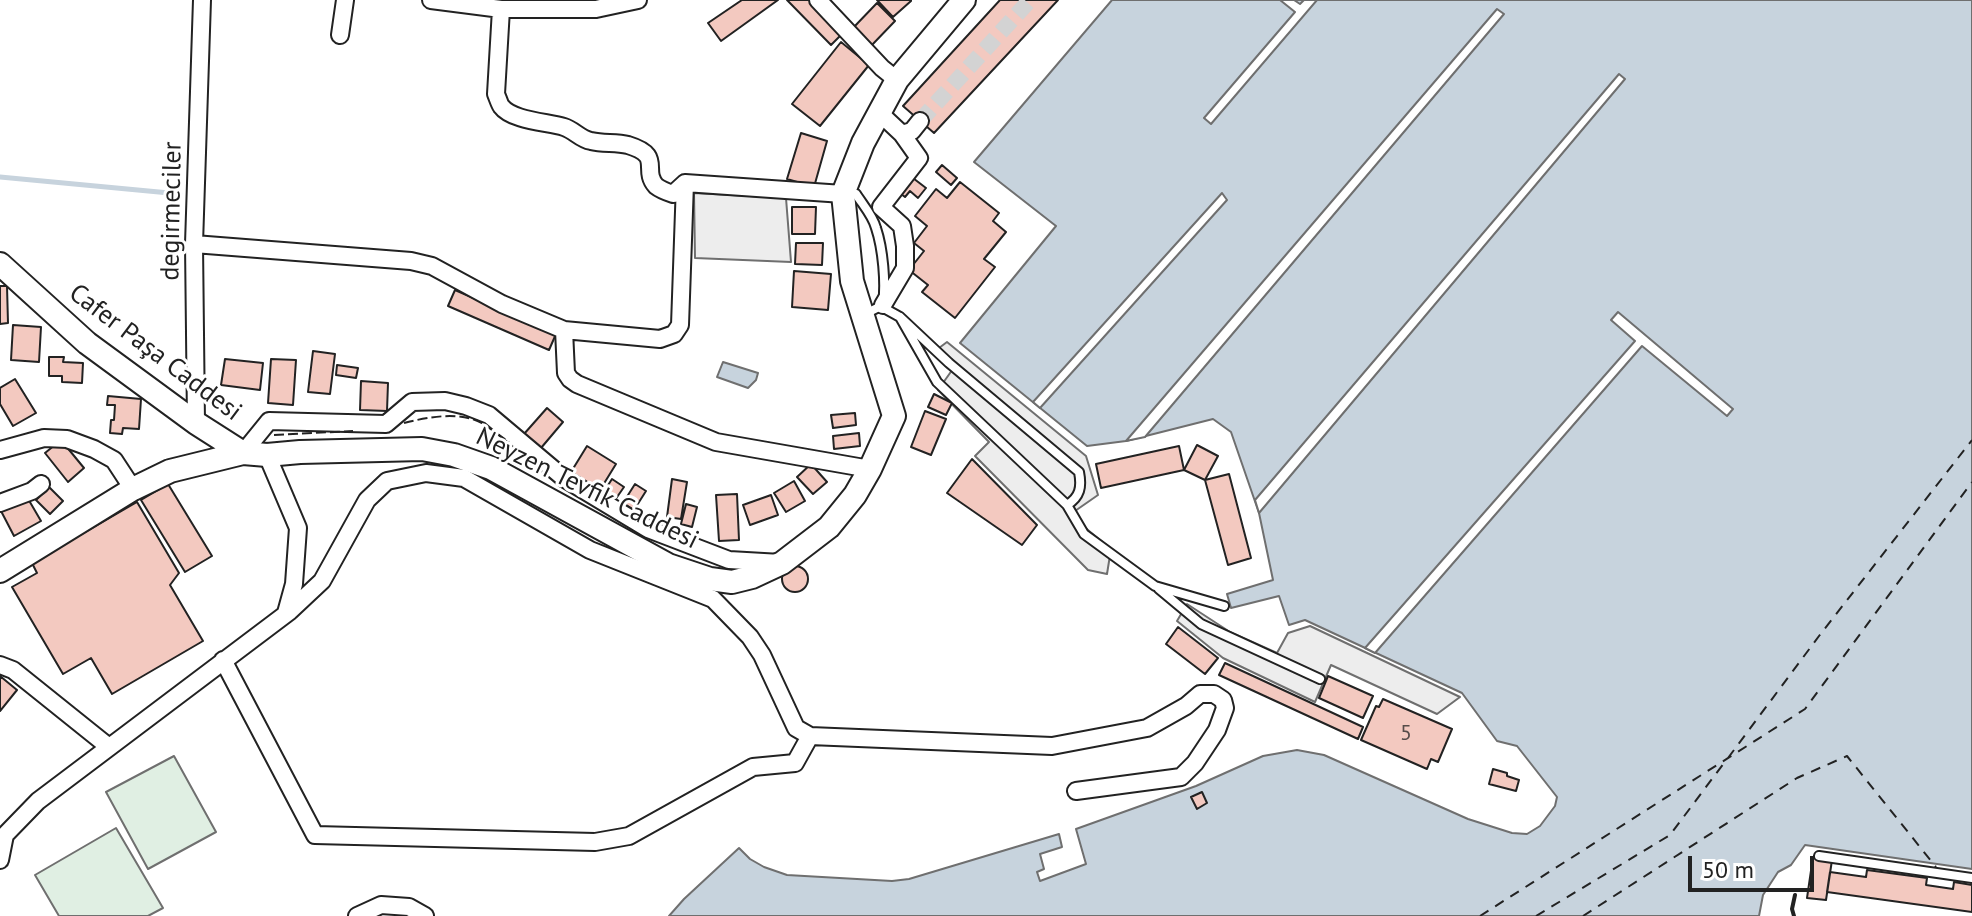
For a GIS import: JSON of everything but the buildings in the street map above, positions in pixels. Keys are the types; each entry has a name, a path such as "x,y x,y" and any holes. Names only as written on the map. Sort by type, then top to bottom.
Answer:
{"main road":[{"name":"Neyzen Tevfik Caddesi","path":"243,453 267,455 422,449 454,455 491,468 668,565 710,579 732,582 752,577 782,563 829,527 855,495 894,416 876,309 852,281 844,193 863,143 897,80 964,0"},
{"name":"Cafer Paşa Caddesi","path":"0,264 87,343 196,423 243,453"},
{"path":"0,571 133,489 170,471 243,453"}],"street":[{"name":"degirmeciler","path":"196,423 194,244 202,0"},
{"path":"340,35 345,0"},
{"path":"431,0 501,9 596,9 638,0"},
{"path":"818,0 897,80"},
{"path":"501,9 496,94 500,105 509,113 562,126 591,141 642,150 651,161 654,184 673,194 685,183 844,193"},
{"path":"876,309 905,268 902,226 881,207 919,158 902,134 885,118"},
{"path":"902,134 912,131 920,121"},
{"path":"194,244 411,261 432,266 502,304 564,330 660,339 674,334 680,325 685,183"},
{"path":"564,330 566,373 577,384 716,442 870,469"},
{"path":"243,453 269,421 386,424 412,402 445,401 489,415 565,479 648,529 729,560 782,563"},
{"path":"0,450 44,438 67,439 114,460 133,489"},
{"path":"267,455 298,528 294,584 285,615"},
{"path":"0,860 5,835 38,801 285,615 322,581 367,500 387,481 426,473 464,478 590,550 713,599 750,637 762,655 796,728 810,736 1052,746 1147,728 1186,706 1200,694 1214,694 1223,700 1225,708 1217,730 1195,763 1181,777 1076,791"},
{"path":"0,503 32,491 41,484"},
{"path":"223,660 315,835 595,842 629,836 753,767 795,763 810,736"},
{"path":"0,665 13,670 109,747"},
{"path":"357,916 381,905 409,907 425,916"}],"lane":[{"path":"844,193 856,194 876,225 885,291 876,309 900,317 949,363 1079,472 1082,485 1075,500 1067,505"},
{"path":"900,317 937,382 1067,505 1084,534 1201,624 1320,679"},
{"path":"1155,586 1224,606"},
{"path":"1819,856 1933,869 1972,878"}],"green space":[{"path":"174,756 216,832 148,869 106,792"},
{"path":"116,828 163,908 148,916 59,916 35,875"}],"shaded area":[{"path":"1112,0 1972,0 1972,869 1805,845 1791,865 1778,872 1763,895 1759,916 669,916 739,848 764,867 787,875 892,881 909,879 1059,834 1062,847 1040,854 1044,869 1037,872 1040,881 1086,864 1076,829 1196,786 1263,756 1297,750 1324,755 1468,819 1512,833 1527,834 1540,826 1555,806 1557,797 1517,746 1497,741 1462,693 1305,620 1289,625 1279,596 1231,608 1227,594 1273,580 1259,513 1231,432 1213,419 1126,441 1087,446 960,343 1056,226 974,162"},
{"path":"694,193 786,198 791,262 695,258"},
{"path":"947,342 1086,456 1098,495 1075,511 1077,521 1111,549 1107,574 1088,570 975,456 989,442 938,390 955,366 939,348"},
{"path":"723,362 758,373 756,380 748,388 717,377"},
{"path":"1187,604 1230,632 1277,653 1288,633 1310,626 1460,697 1437,714 1331,665 1315,702 1223,658 1177,621"}],"pier":[{"path":"1280,0 1294,0 1300,4 1304,0 1317,0 1211,124 1204,118 1295,12"},
{"path":"1497,9 1504,14 1145,437 1126,441"},
{"path":"1619,74 1625,79 1259,513 1255,500"},
{"path":"1222,193 1227,200 1040,408 1033,402"},
{"path":"1618,312 1733,409 1727,416 1642,346 1375,653 1365,648 1635,341 1611,320"}],"waterway":[{"path":"0,177 180,194"}],"ferry route":[{"path":"1728,758 1972,440"},
{"path":"1480,916 1805,709 1972,482"},
{"path":"1583,916 1797,778 1847,756 1936,867"},
{"path":"1536,916 1670,835 1724,763"}],"tunnel":[{"path":"920,121 1030,0"}],"fence":[{"path":"404,423 433,417 463,417 482,423 509,442"},
{"path":"274,435 353,431"}],"wall":[{"path":"1794,916 1795,895"}]}
